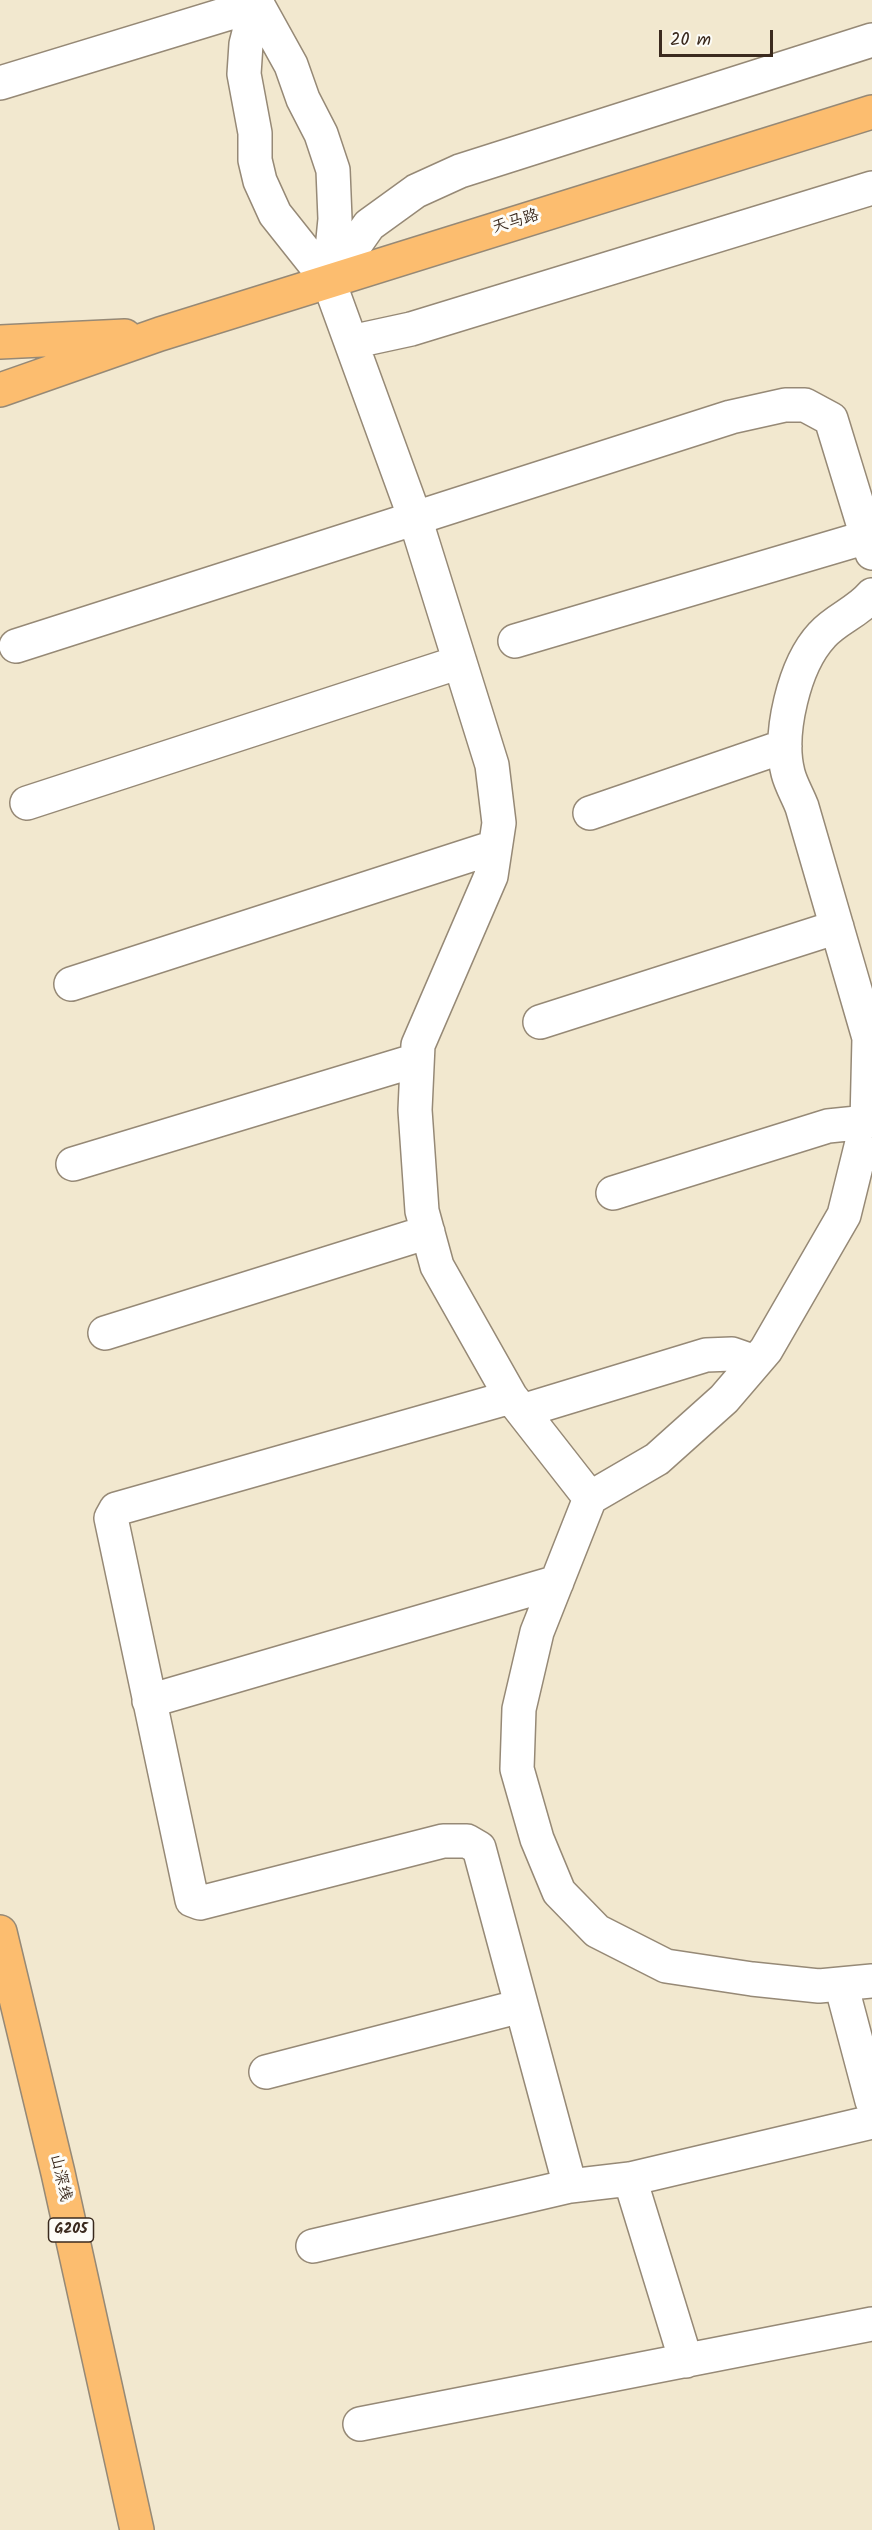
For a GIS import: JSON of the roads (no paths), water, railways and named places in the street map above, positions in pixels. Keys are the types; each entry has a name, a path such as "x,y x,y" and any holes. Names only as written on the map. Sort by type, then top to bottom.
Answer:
{"main road":[{"name":"天马路","path":"160,334 872,112"},
{"path":"0,342 160,334"},
{"path":"0,376 160,334"},
{"path":"0,390 160,334"},
{"path":"0,414 160,334"},
{"name":"山深线","path":"0,1932 58,2173 137,2530"}],"street":[{"path":"0,83 256,3"},
{"path":"256,3 291,65 303,99 321,134 333,170 335,219 329,282"},
{"path":"256,3 246,44 244,74 255,133 255,160 260,181 275,214 329,282 415,518 492,765 499,823 490,876 418,1045 415,1110 422,1211 437,1266 517,1404 590,1498"},
{"path":"329,282 369,225 425,187 460,171 872,40"},
{"path":"351,342 411,328 872,188"},
{"path":"16,646 731,417 785,405 805,405 831,419 869,545 515,641"},
{"path":"872,595 822,634 810,652 800,670 790,705 785,746 788,773 802,807 869,1038 867,1122 844,1215 766,1350 724,1399 657,1459 590,1498 537,1632 519,1709 517,1769 537,1839 559,1892 597,1931 666,1966 819,1986 856,1982 872,2101"},
{"path":"27,803 460,662"},
{"path":"590,813 785,746"},
{"path":"71,984 495,847"},
{"path":"540,1022 837,927"},
{"path":"73,1164 417,1060"},
{"path":"613,1193 828,1126 867,1122"},
{"path":"105,1333 428,1232"},
{"path":"570,2186 479,1848 467,1841 443,1841 200,1904 192,1900 111,1518 116,1509 706,1355 732,1354 755,1362"},
{"path":"149,1701 557,1582"},
{"path":"266,2072 521,2006"},
{"path":"313,2246 570,2186 630,2179 872,2122"},
{"path":"630,2179 686,2361"},
{"path":"360,2424 872,2324"}]}
